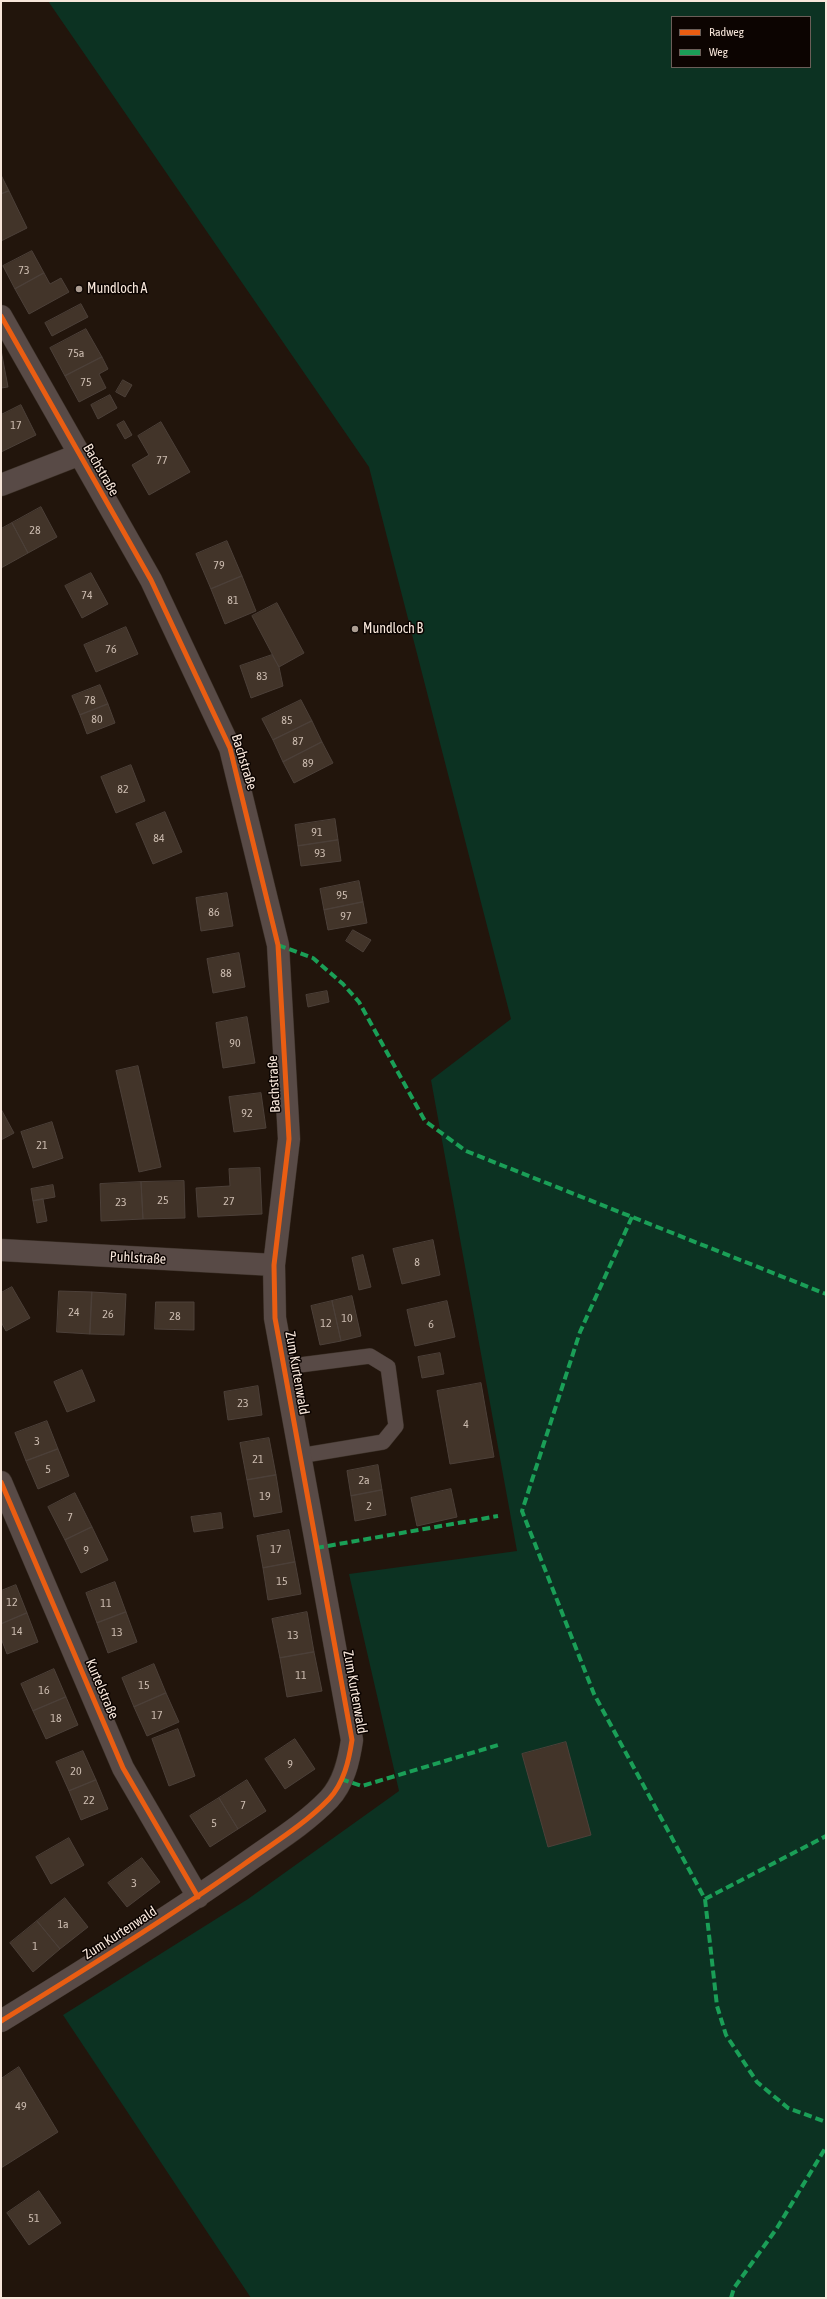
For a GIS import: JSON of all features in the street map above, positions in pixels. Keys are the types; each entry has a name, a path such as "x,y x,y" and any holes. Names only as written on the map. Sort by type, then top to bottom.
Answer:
{"street":[{"name":"Bachstraße","path":"1,316 78,454 151,580 230,748 278,945 288,1139 274,1265"},
{"path":"1,485 78,454"},
{"name":"Puhlstraße","path":"1,1250 274,1265"},
{"name":"Zum Kurtenwald","path":"1,2021 198,1897 305,1820 325,1802 342,1779 349,1760 352,1740 275,1318 274,1265"},
{"name":"Kurtelstraße","path":"1,1482 123,1768 198,1897"}],"lane":[{"path":"284,1367 370,1356 388,1367 396,1426 383,1442 299,1456"}],"green space":[{"path":"48,1 826,1 826,2298 251,2298 63,2015 248,1899 399,1791 349,1574 517,1551 431,1080 511,1019 369,467"}],"building":[{"path":"1,175 9,191 1,194"},
{"path":"9,191 27,228 1,241 1,194"},
{"path":"32,251 44,273 15,289 3,266"},
{"path":"44,273 50,284 61,278 69,292 29,314 15,289"},
{"path":"81,304 88,317 52,336 45,323"},
{"path":"86,329 102,357 65,376 50,348"},
{"path":"1,350 8,387 1,388"},
{"path":"102,357 108,369 99,374 106,388 79,402 65,376"},
{"path":"123,380 132,385 125,397 116,392"},
{"path":"110,395 117,408 98,419 91,405"},
{"path":"21,405 36,435 1,452 1,415"},
{"path":"124,421 132,435 125,439 117,425"},
{"path":"161,422 190,472 149,495 132,465 149,455 138,436"},
{"path":"41,507 57,537 28,553 12,523"},
{"path":"12,523 28,553 1,568 1,529"},
{"path":"227,541 242,576 211,589 196,554"},
{"path":"91,573 108,604 82,618 65,586"},
{"path":"242,576 256,611 225,624 211,589"},
{"path":"277,603 304,653 279,667 252,616"},
{"path":"126,627 138,654 96,672 84,645"},
{"path":"272,655 279,667 283,686 251,698 240,666"},
{"path":"100,685 108,704 80,715 72,696"},
{"path":"301,700 312,721 273,740 262,719"},
{"path":"108,704 115,723 87,734 80,715"},
{"path":"312,721 322,742 283,762 273,740"},
{"path":"322,742 333,763 294,783 283,762"},
{"path":"131,765 145,801 116,813 101,777"},
{"path":"165,812 182,852 153,864 136,824"},
{"path":"335,819 338,840 298,846 295,825"},
{"path":"338,840 341,861 301,866 298,846"},
{"path":"359,881 363,902 324,910 320,889"},
{"path":"227,893 233,926 201,931 196,898"},
{"path":"363,902 367,923 328,930 324,910"},
{"path":"353,930 371,940 363,952 346,941"},
{"path":"239,953 245,987 213,993 207,959"},
{"path":"327,991 329,1002 308,1007 306,995"},
{"path":"247,1017 255,1063 223,1068 216,1023"},
{"path":"138,1066 161,1167 139,1172 116,1071"},
{"path":"261,1093 266,1128 234,1132 229,1097"},
{"path":"1,1109 14,1133 1,1140"},
{"path":"52,1122 63,1158 33,1168 21,1132"},
{"path":"260,1168 262,1214 198,1217 196,1188 230,1186 229,1169"},
{"path":"184,1181 185,1218 143,1219 141,1182"},
{"path":"141,1182 143,1219 101,1221 100,1184"},
{"path":"53,1185 55,1197 33,1201 31,1189"},
{"path":"43,1199 47,1221 37,1223 33,1201"},
{"path":"433,1240 440,1275 402,1284 393,1249"},
{"path":"363,1255 371,1287 359,1290 352,1258"},
{"path":"12,1287 30,1318 6,1331 1,1322 1,1293"},
{"path":"59,1291 92,1292 90,1334 57,1332"},
{"path":"92,1292 126,1294 124,1335 90,1334"},
{"path":"352,1296 361,1336 341,1341 332,1301"},
{"path":"332,1301 341,1341 320,1345 311,1306"},
{"path":"447,1301 455,1337 415,1346 407,1310"},
{"path":"156,1302 194,1302 194,1330 155,1329"},
{"path":"440,1353 444,1374 422,1378 418,1357"},
{"path":"82,1370 95,1401 67,1412 54,1382"},
{"path":"481,1383 494,1457 450,1464 437,1391"},
{"path":"258,1386 262,1415 228,1420 224,1392"},
{"path":"47,1421 58,1449 26,1461 15,1433"},
{"path":"269,1438 276,1475 247,1480 240,1443"},
{"path":"58,1449 69,1476 38,1489 26,1461"},
{"path":"378,1465 382,1490 351,1496 347,1471"},
{"path":"276,1475 282,1512 254,1517 247,1480"},
{"path":"451,1489 457,1517 417,1526 411,1498"},
{"path":"382,1490 386,1515 355,1521 351,1496"},
{"path":"75,1493 92,1527 65,1540 48,1507"},
{"path":"221,1513 223,1528 194,1532 191,1517"},
{"path":"92,1527 108,1560 81,1573 65,1540"},
{"path":"289,1530 295,1562 263,1568 257,1536"},
{"path":"295,1562 301,1594 268,1600 263,1568"},
{"path":"115,1582 126,1612 97,1623 86,1593"},
{"path":"16,1585 27,1613 1,1624 1,1591"},
{"path":"126,1612 137,1642 108,1653 97,1623"},
{"path":"307,1612 314,1652 280,1658 272,1619"},
{"path":"27,1613 38,1642 7,1654 1,1638 1,1624"},
{"path":"314,1652 322,1691 287,1697 280,1658"},
{"path":"154,1664 166,1693 134,1707 122,1678"},
{"path":"54,1669 66,1697 33,1711 21,1684"},
{"path":"166,1693 179,1722 147,1736 134,1707"},
{"path":"66,1697 78,1725 46,1739 33,1711"},
{"path":"178,1729 195,1776 169,1786 152,1739"},
{"path":"295,1739 315,1769 285,1789 265,1759"},
{"path":"566,1742 591,1835 548,1847 522,1754"},
{"path":"83,1751 96,1780 69,1791 56,1762"},
{"path":"96,1780 108,1809 81,1820 69,1791"},
{"path":"247,1780 266,1811 238,1829 219,1798"},
{"path":"219,1798 238,1829 210,1847 190,1816"},
{"path":"69,1838 84,1865 51,1884 36,1857"},
{"path":"142,1858 160,1882 127,1907 108,1883"},
{"path":"65,1898 88,1927 60,1949 37,1921"},
{"path":"37,1921 60,1949 33,1972 10,1943"},
{"path":"19,2067 58,2132 1,2168 1,2079"},
{"path":"39,2191 61,2223 29,2245 7,2213"}],"marked path":[{"path":"278,945 313,958 343,984 359,1002 425,1121 466,1151 826,1294"},
{"path":"632,1217 580,1332 522,1511 594,1694 705,1899 826,1836"},
{"path":"316,1548 498,1516"},
{"path":"341,1779 362,1786 498,1745"},
{"path":"705,1899 717,2006 726,2035 757,2082 788,2108 826,2122"},
{"path":"731,2298 734,2288 777,2228 826,2147"}],"cycle path":[{"path":"1,316 151,580 230,748 278,945 289,1139 274,1265 275,1318 352,1740 342,1779 334,1793 298,1826 184,1906 1,2021"},
{"path":"1,1482 123,1768 198,1897"}],"place":[{"name":"Mundloch A","path":"79,289"},
{"name":"Mundloch B","path":"355,629"}]}
